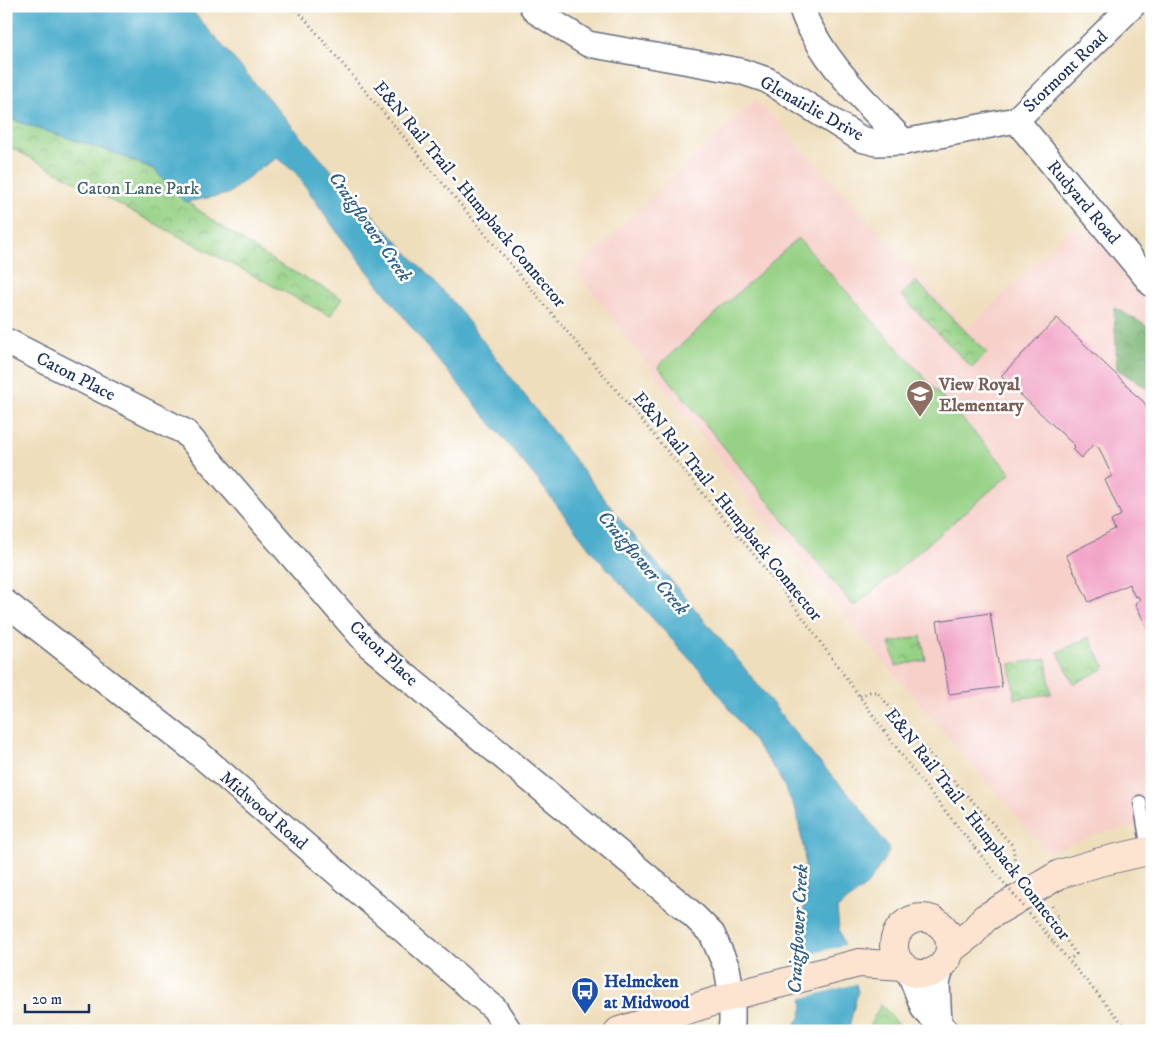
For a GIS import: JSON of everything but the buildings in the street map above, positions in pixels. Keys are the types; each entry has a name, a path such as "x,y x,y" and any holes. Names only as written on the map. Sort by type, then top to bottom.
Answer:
{"main road":[{"path":"619,1031 732,996 859,963 906,969 920,974 931,973 985,918 1060,874 1150,850"},
{"path":"859,963 882,947 904,924 914,918 924,917 935,920 985,918"},
{"path":"935,920 944,927 950,937 946,958"},
{"path":"897,932 894,944 896,956 906,969"}],"street":[{"name":"Glenairlie Drive","path":"532,6 537,12 588,44 740,71 767,80 861,139 877,142 904,142"},
{"name":"Glenairlie Drive","path":"801,6 812,32 831,60 858,94 904,142"},
{"name":"Stormont Road","path":"904,142 1016,120 1132,6"},
{"name":"Rudyard Road","path":"1016,120 1152,284"},
{"name":"Caton Place","path":"6,340 185,432 370,646 690,912 712,934 727,968 732,996 731,1031"},
{"name":"Midwood Road","path":"6,603 197,752 494,1008 509,1031"},
{"path":"942,1028 937,984 946,958"},
{"path":"906,969 924,1009 942,1028"}],"lane":[{"path":"1140,802 1150,850"}],"path":[{"name":"E&N Rail Trail - Humpback Connector","path":"294,6 752,552 795,606 914,772 975,848 1129,1031"},
{"path":"860,696 870,692 877,692 887,701 926,750 1013,846 1015,864 1018,868 1026,864"},
{"path":"1050,904 1060,918 1053,922 1076,954 1069,960"}],"shaded area":[{"name":"View Royal Elementary","path":"756,99 968,329 1072,227 1095,235 1152,309 1152,823 1098,834 1048,853 866,641 755,507 576,270"}],"green space":[{"name":"Caton Lane Park","path":"6,116 24,124 109,151 154,169 173,191 212,220 275,262 343,298 330,316 6,145"},
{"path":"798,238 1011,473 854,607 658,366"},
{"path":"916,281 987,353 972,368 901,295"},
{"path":"1114,307 1152,329 1152,398 1148,389 1117,369"},
{"path":"921,636 926,660 896,666 890,643"},
{"path":"1089,637 1105,668 1074,684 1058,652"},
{"path":"1046,659 1051,694 1015,699 1010,664"},
{"path":"881,1004 903,1031 867,1031"}],"water":[{"name":"Craigflower Creek","path":"6,6 188,6 319,157 453,302 630,532 738,660 812,754 857,803 890,850 868,884 837,909 839,929 858,991 849,1027 846,1031 789,1031 800,1018 803,1007 800,953 806,884 804,851 796,810 777,772 705,676 593,553 533,474 421,339 337,232 296,173 277,158 256,171 228,194 186,202 173,191 154,169 109,151 24,124 6,116"}],"pier":[{"path":"848,944 858,983 800,999 797,958"}],"place":[{"name":"View Royal Elementary","path":"920,418"},
{"name":"Helmcken at Midwood","path":"585,1015"}]}
